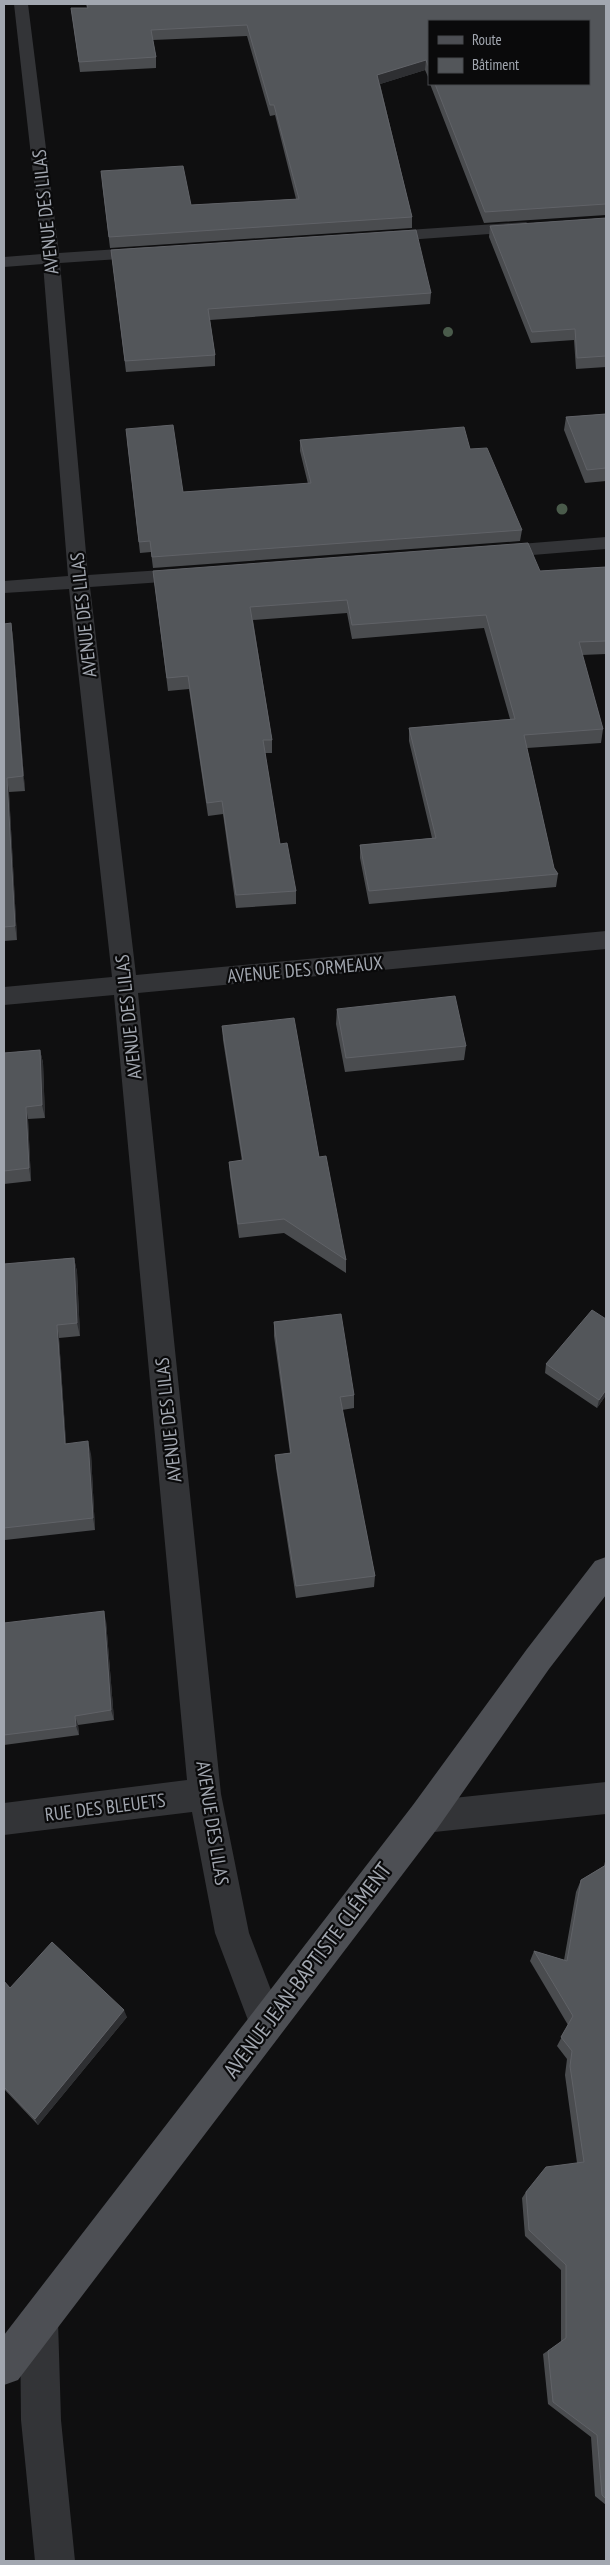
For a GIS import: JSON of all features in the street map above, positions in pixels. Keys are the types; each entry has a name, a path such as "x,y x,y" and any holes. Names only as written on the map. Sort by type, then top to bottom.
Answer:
{"main road":[{"name":"AVENUE JEAN-BAPTISTE CLÉMENT","path":"4,2366 425,1817 538,1659 606,1570"}],"street":[{"name":"AVENUE DES LILAS","path":"21,4 51,259 79,583 125,986 205,1794 232,1933 266,2024"},
{"path":"358,238 546,226"},
{"path":"4,262 170,251"},
{"path":"477,553 606,543"},
{"path":"4,587 208,573"},
{"name":"AVENUE DES ORMEAUX","path":"4,996 606,940"},
{"name":"RUE DES BLEUETS","path":"4,1819 205,1794"},
{"path":"425,1817 606,1798"},
{"path":"39,2321 40,2420 55,2561"}],"building":[{"path":"87,4 606,4 606,204 485,212 435,85 590,85 590,20 428,20 428,65 426,60 377,75 412,217 109,237 101,171 183,166 191,205 299,199 274,105 270,105 247,25 151,30 156,57 79,62 71,8 88,8"},
{"path":"606,218 606,356 577,358 575,329 532,332 490,226"},
{"path":"416,230 431,293 208,309 215,355 125,361 111,250"},
{"path":"606,414 606,468 587,470 566,417"},
{"path":"173,425 183,492 311,483 300,440 464,427 470,449 487,448 522,530 152,557 150,541 139,542 126,429"},
{"path":"528,543 540,571 606,567 606,641 579,642 603,729 524,735 554,868 558,874 369,891 360,845 436,838 409,728 515,719 486,615 352,625 347,600 250,607 272,740 263,740 280,844 287,843 296,891 236,895 222,801 207,803 188,676 167,678 153,571"},
{"path":"11,623 23,776 7,778 15,926 4,927 4,624"},
{"path":"455,996 466,1046 346,1058 337,1009"},
{"path":"294,1018 319,1157 326,1156 346,1260 284,1219 238,1224 229,1162 243,1160 222,1026"},
{"path":"40,1050 42,1105 26,1107 29,1168 4,1171 4,1053"},
{"path":"74,1258 77,1323 57,1325 65,1444 88,1441 93,1518 4,1528 4,1264"},
{"path":"592,1310 606,1319 606,1390 599,1400 546,1364"},
{"path":"341,1314 354,1395 340,1397 375,1576 296,1586 275,1455 291,1453 274,1322"},
{"path":"104,1611 111,1710 75,1716 76,1726 4,1735 4,1623"},
{"path":"606,1865 606,2499 602,2495 597,2435 553,2402 548,2351 566,2338 566,2265 529,2230 526,2192 546,2167 584,2162 570,2066 572,2051 561,2037 573,2016 534,1951 567,1961 581,1880"},
{"path":"52,1942 124,2010 35,2119 4,2087 4,1981 10,1988"}]}
